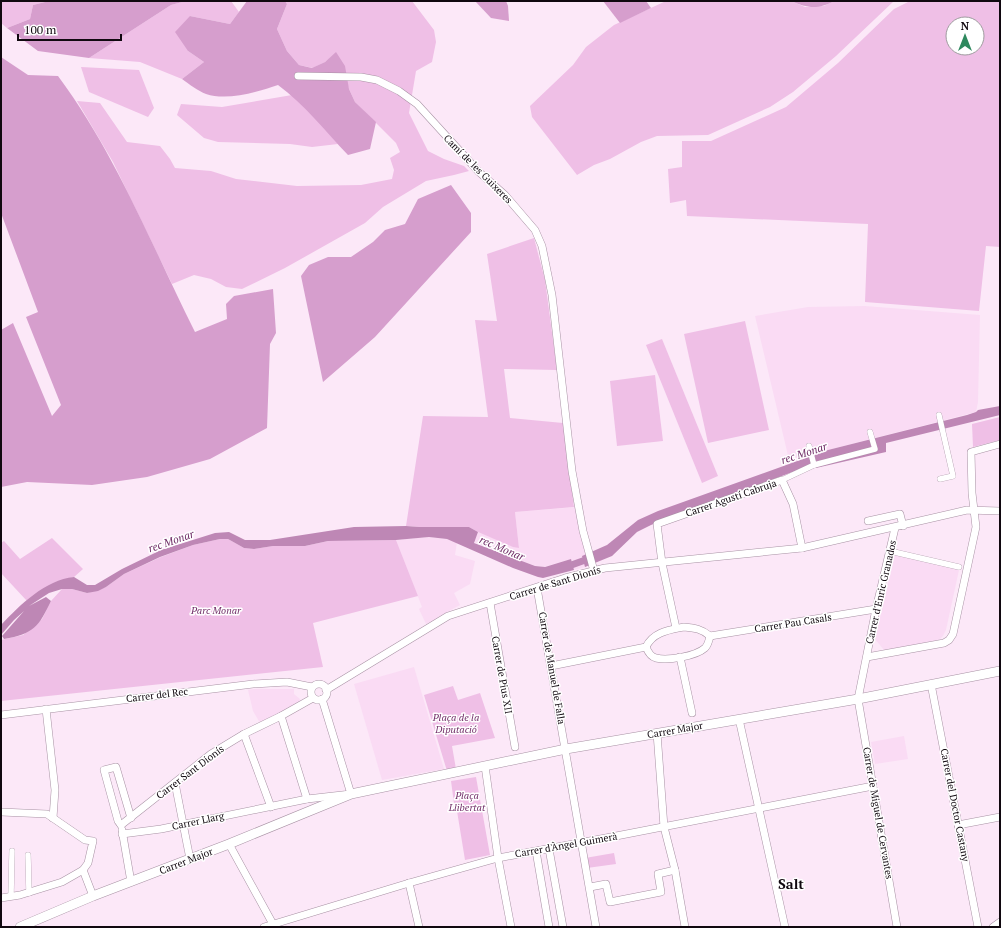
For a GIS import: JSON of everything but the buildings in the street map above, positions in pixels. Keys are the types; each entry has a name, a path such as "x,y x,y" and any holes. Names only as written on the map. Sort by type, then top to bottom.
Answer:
{"street":[{"name":"Camí de les Guixeres","path":"298,76 361,77 377,80 398,91 417,104 479,172 505,195 535,230 542,246 552,295 572,471 582,531 593,569"},
{"path":"939,417 953,476 940,479"},
{"path":"782,480 814,465 874,449 871,435"},
{"path":"867,657 944,643 949,640 953,634 976,528 972,493 971,452 1000,444"},
{"path":"809,446 814,465"},
{"name":"Carrer Agustí Cabruja","path":"662,563 657,524 782,480 793,504 802,548"},
{"name":"Carrer de Sant Dionís","path":"326,690 448,616 593,569 802,548 899,527 967,510 1000,511"},
{"path":"868,521 900,514 899,527"},
{"name":"Carrer d'Enric Granados","path":"858,699 876,609 899,527"},
{"path":"894,552 959,567"},
{"path":"662,563 676,628"},
{"name":"Carrer de Manuel de Falla","path":"538,588 596,927"},
{"name":"Carrer de Pius XII","path":"490,603 515,747"},
{"name":"Carrer Pau Casals","path":"710,636 876,609"},
{"path":"676,628 697,628 705,631 710,636 708,644 703,649 690,655 680,657 656,658 648,652 646,647 648,642 658,634 676,628"},
{"path":"551,666 646,647"},
{"path":"680,657 692,713"},
{"name":"Carrer Major","path":"272,806 351,794 566,749 858,699 1000,671"},
{"name":"Carrer del Rec","path":"1,715 253,684 287,682 312,687"},
{"path":"317,684 322,685 326,690 325,697 317,700 313,698 310,692 312,687 317,684"},
{"name":"Carrer del Doctor Castany","path":"931,684 978,927"},
{"name":"Carrer Sant Dionís","path":"121,825 211,754 244,734 313,698"},
{"path":"322,699 351,794"},
{"name":"Carrer de Miguel de Cervantes","path":"858,699 897,927"},
{"path":"46,709 55,790 53,818"},
{"path":"281,716 307,800"},
{"path":"739,719 785,927"},
{"path":"244,734 272,806"},
{"path":"657,734 664,827 676,870 685,927"},
{"path":"485,766 498,858 511,927"},
{"path":"131,818 116,768 104,770 118,821 121,825 131,882"},
{"path":"175,783 190,859"},
{"name":"Carrer d'Àngel Guimerà","path":"264,927 409,882 498,858 873,786"},
{"name":"Carrer Major","path":"20,927 93,896 229,844 351,794"},
{"name":"Carrer Llarg","path":"122,834 142,832 272,806"},
{"path":"1,812 47,814 85,840 93,841 88,863 83,870 62,882 29,893 1,898"},
{"path":"958,824 1000,817"},
{"path":"229,844 274,925"},
{"path":"549,849 563,927"},
{"path":"11,896 12,851"},
{"path":"536,851 549,927"},
{"path":"28,855 29,893"},
{"path":"83,870 93,896"},
{"path":"590,887 606,884 610,902 661,892 658,874 676,870"},
{"path":"409,882 420,927"},
{"path":"993,927 1000,922"}],"shaded area":[{"path":"49,1 186,1 171,5 89,58 38,51 7,28 30,19 33,5"},
{"path":"247,1 285,1 287,4 277,29 287,51 299,65 312,68 325,62 336,52 345,66 349,89 355,102 376,122 370,149 348,155 306,110 278,85 252,93 223,97 206,94 182,79 204,62 188,51 175,32 190,16 230,24"},
{"path":"475,1 506,1 508,6 509,21 491,18"},
{"path":"603,1 646,1 651,8 620,23"},
{"path":"791,1 834,1 823,6 812,7"},
{"path":"1,57 28,75 58,76 98,137 132,201 195,332 227,319 226,304 234,296 273,289 276,333 270,344 267,428 210,459 147,477 92,485 27,482 1,487 1,330 13,323 52,416 61,405 26,317 38,312 1,213"},
{"path":"451,185 471,213 471,232 375,337 323,382 301,276 309,265 328,257 351,257 373,242 385,230 405,224 418,199"},
{"path":"865,306 980,315 978,402 976,412 828,450 790,464 755,316 808,307"},
{"path":"1000,406 1000,415 886,443 886,452 816,468 811,465 651,525 637,532 612,556 585,567 582,556 607,545 638,520 658,511 828,450 967,415 978,410"},
{"path":"579,507 592,564 585,567 574,570 571,559 544,567 535,566 474,542 478,532 519,548 515,512"},
{"path":"354,527 469,527 478,532 474,543 535,566 545,567 571,559 574,570 543,578 538,577 513,568 447,539 429,537 396,540 328,541 305,546 273,546 254,549 244,548 228,539 220,539 193,545 160,557 124,574 98,591 87,593 72,589 62,589 49,593 29,606 46,597 51,601 43,617 34,628 14,637 4,639 2,636 24,611 1,635 1,625 8,617 43,588 53,583 74,577 87,585 95,585 122,569 161,550 215,533 229,532 245,540 270,540"},
{"path":"429,537 457,542 455,555 475,561 470,584 454,593 460,605 438,617 439,619 433,623 430,622 426,624 419,609 422,607 396,540"},
{"path":"895,554 959,570 946,630 943,636 939,640 884,650 875,639"},
{"path":"414,667 444,769 382,780 354,684"},
{"path":"294,689 294,694 300,699 299,703 260,723 253,711 248,690"},
{"path":"904,736 908,759 875,764 871,742"}],"green space":[{"path":"1,1 49,1 33,5 30,19 7,28 1,23"},
{"path":"186,1 231,1 239,12 230,24 190,16 188,51 204,62 182,79 140,62 89,58 171,5"},
{"path":"285,1 412,1 434,30 436,42 432,62 416,71 409,113 428,151 444,159 464,166 469,171 426,181 383,207 365,223 285,268 242,289 226,287 211,279 194,275 172,284 113,162 77,101 100,103 127,142 160,146 175,168 211,171 236,179 297,186 361,185 392,179 394,170 390,158 400,152 396,143 355,102 336,53 325,62 313,68 299,65 287,51 277,29 287,4"},
{"path":"666,1 791,1 805,7 824,6 834,1 894,1 836,56 793,92 770,107 708,135 657,136 641,142 577,175 532,117 530,106 573,65 586,47 614,25"},
{"path":"910,1 1000,1 1000,247 986,246 979,311 865,302 868,224 687,216 686,200 670,203 668,169 682,167 682,141 711,141 786,107 838,63 894,9"},
{"path":"81,67 139,70 154,108 148,117 89,92"},
{"path":"292,95 315,117 338,144 312,147 290,144 218,142 204,138 177,115 181,104 222,107"},
{"path":"534,238 545,280 557,370 504,369 510,418 563,423 574,507 515,512 519,548 513,547 469,527 406,526 423,416 488,417 475,320 497,321 487,254"},
{"path":"745,321 769,430 708,443 684,334"},
{"path":"662,339 718,476 702,483 646,345"},
{"path":"655,375 663,441 617,446 610,381"},
{"path":"1000,417 1000,440 973,447 972,424"},
{"path":"52,538 83,569 74,577 56,582 27,601 1,573 1,543 4,541 20,559"},
{"name":"Parc Monar","path":"220,539 228,539 244,548 254,549 273,546 305,546 328,541 396,540 418,596 313,623 323,667 1,701 1,640 23,635 42,619 51,601 62,589 72,589 87,593 106,587 124,574 161,557 193,545"},
{"name":"Plaça de la Diputació","path":"453,686 458,700 480,693 495,738 452,746 456,769 447,771 424,695"},
{"name":"Plaça Llibertat","path":"476,777 490,855 465,860 457,811 455,811 451,781"},
{"path":"614,853 616,864 587,868 585,858"}],"waterway":[{"name":"rec Monar","path":"563,568 591,558"}],"district":[{"name":"Salt","path":"791,883"}]}
